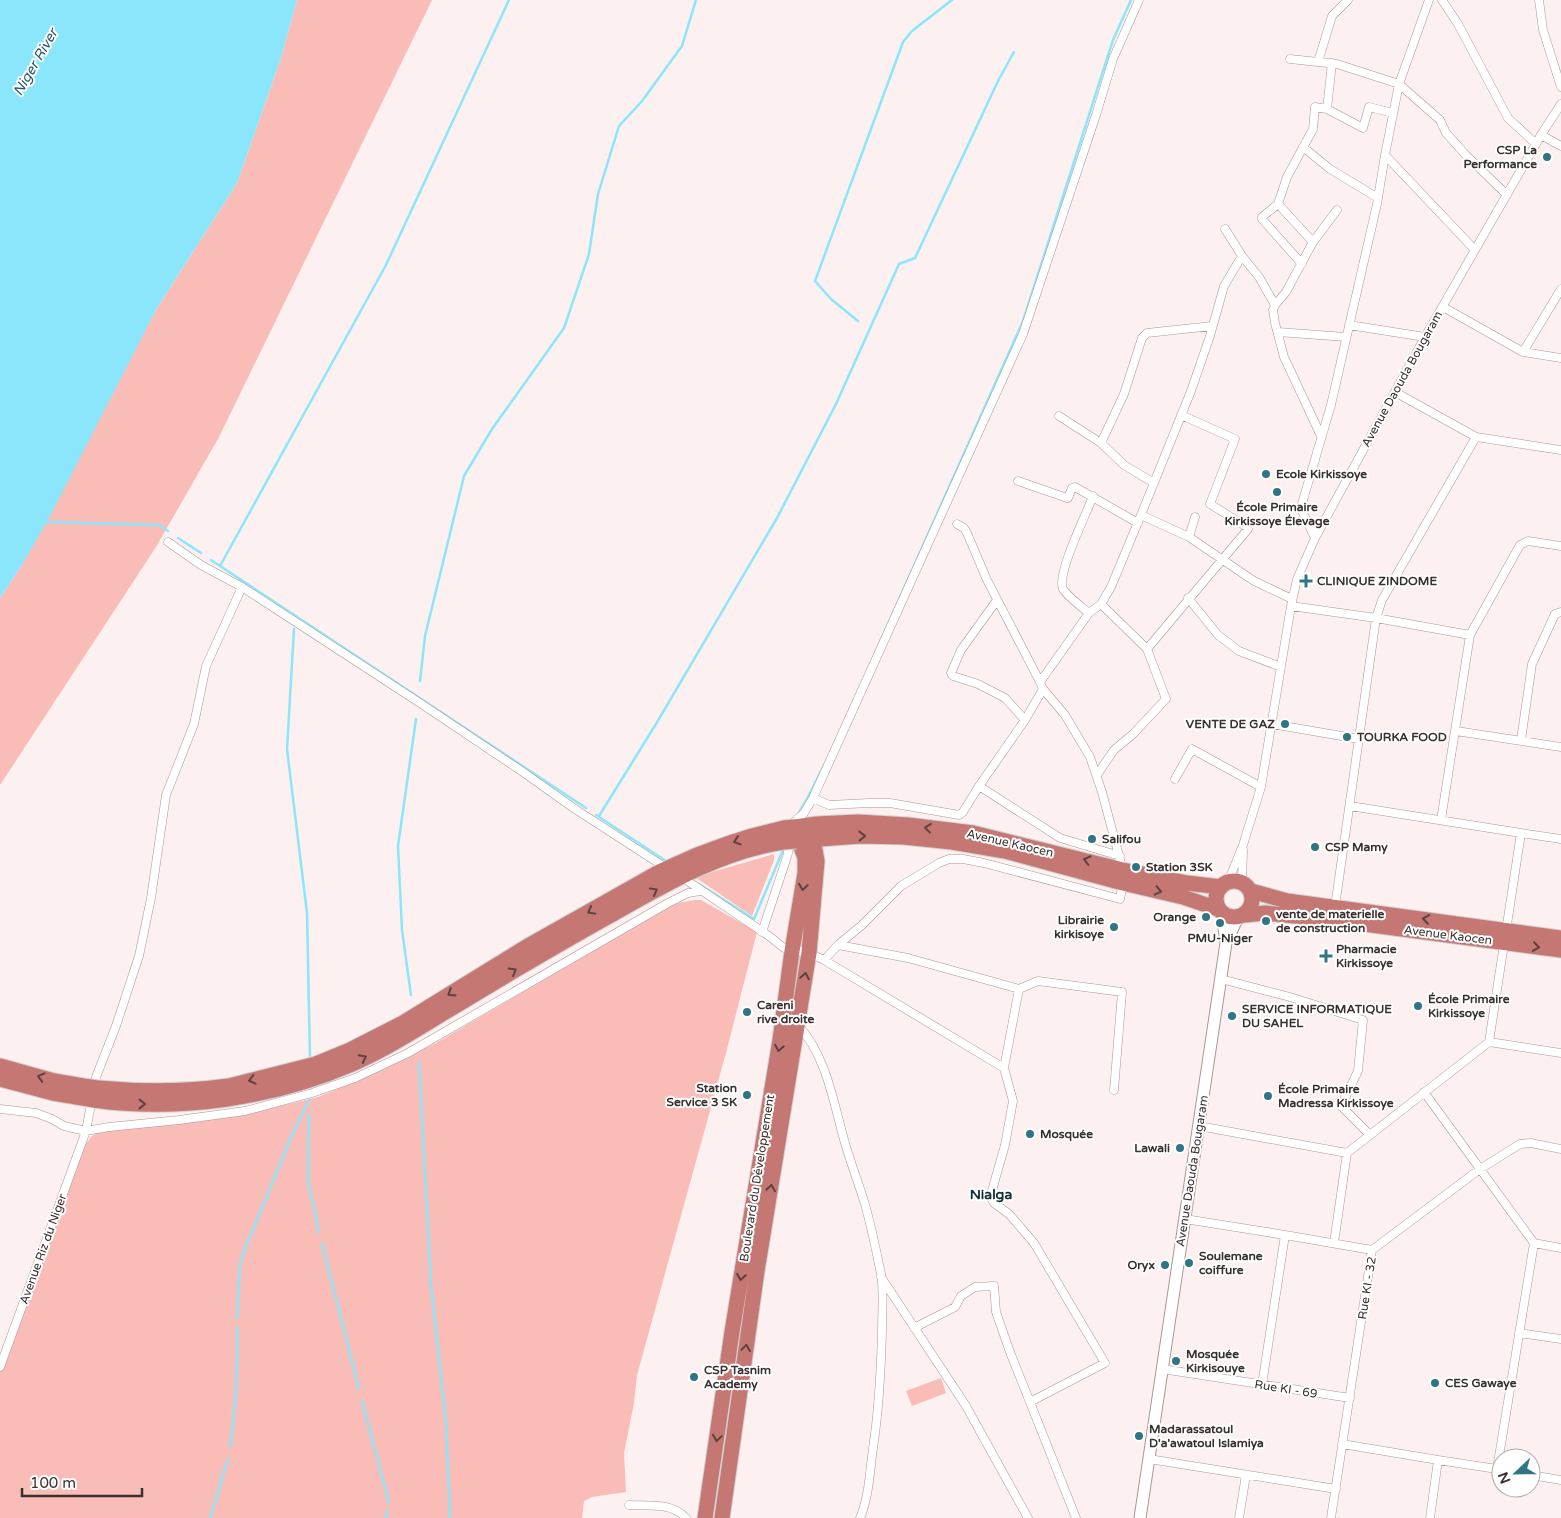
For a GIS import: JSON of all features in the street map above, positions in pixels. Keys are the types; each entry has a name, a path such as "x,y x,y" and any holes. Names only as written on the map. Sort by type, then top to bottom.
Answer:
{"highway":[{"name":"Avenue Kaocen","path":"792,835 817,824 858,822 908,825 973,833 1122,870 1220,911"},
{"name":"Avenue Kaocen","path":"792,835 812,840 861,836 904,836 952,842 1122,870 1187,883 1235,886 1287,900 1506,936 1561,950"},
{"name":"Boulevard du Développement","path":"706,1518 732,1332 782,1074 792,951 806,861 803,852 792,835"},
{"path":"0,1066 88,1093 134,1104 176,1104 229,1099 269,1091 301,1075 317,1070 352,1064 424,1017 539,956 676,878 718,860 792,835"},
{"path":"817,861 832,842 841,838"},
{"name":"Boulevard du Développement","path":"782,1074 797,1023 809,953 817,861 812,840"},
{"path":"1235,886 1253,898 1250,910 1242,916 1232,918 1220,911 1216,897 1235,886"},
{"name":"Avenue Kaocen","path":"1242,916 1265,913 1506,936 1561,938"},
{"path":"0,1079 30,1088 88,1093"},
{"name":"Boulevard du Développement","path":"722,1518 757,1271 774,1119"}],"street":[{"path":"762,932 787,857 795,821 804,813 813,798 1023,334 1113,59 1139,0"},
{"path":"1318,62 1332,16 1348,0"},
{"path":"1315,538 1301,507 1331,405 1378,198 1399,84 1429,0"},
{"path":"1442,0 1458,24 1508,118 1536,144"},
{"path":"1539,0 1543,30 1561,87"},
{"path":"1290,60 1332,63 1399,84 1440,120 1446,133 1507,195"},
{"path":"1327,109 1332,63"},
{"name":"Avenue Daouda Bougaram","path":"1235,886 1243,845 1261,787 1291,603 1297,578 1315,538 1395,392 1536,144 1561,104"},
{"path":"1302,264 1262,217 1278,204 1287,177 1313,129 1315,107 1327,109 1363,128 1369,108 1393,114"},
{"path":"1542,135 1561,146"},
{"path":"1303,147 1330,169 1378,198"},
{"path":"1385,155 1475,250"},
{"path":"1278,204 1313,242"},
{"path":"1321,436 1284,358 1273,310 1286,292 1313,242 1337,210"},
{"path":"1225,229 1242,256 1259,277 1275,305"},
{"path":"813,798 829,805 890,803 959,815 963,812 1025,720 1041,686 1089,613 1101,604 1111,587 1191,391 1224,286 1242,256"},
{"path":"1523,352 1561,289"},
{"path":"1443,307 1523,352 1561,358"},
{"path":"1349,325 1426,337"},
{"path":"1101,442 1124,394 1144,335 1147,333 1212,326"},
{"path":"1278,332 1346,337"},
{"path":"1395,392 1476,437 1561,450"},
{"path":"1147,649 1248,529 1210,504 1235,439 1181,415"},
{"path":"1059,416 1101,442 1124,465 1154,483"},
{"path":"1336,907 1376,618 1382,600 1476,437"},
{"path":"1018,481 1067,498 1075,486 1138,523"},
{"path":"1089,613 1064,590 1062,582 1069,553 1093,496"},
{"path":"1141,515 1189,537 1254,581 1291,603 1470,635"},
{"path":"1189,537 1195,517"},
{"path":"824,960 900,886 949,859 984,863 1120,899 1122,870 1097,775 1090,757 1065,715 1041,686 997,600 967,533 964,528 957,524"},
{"path":"1441,820 1470,635 1520,545 1528,541 1561,546"},
{"path":"168,542 201,564 242,587 423,705 575,809 660,864"},
{"name":"Avenue Riz du Niger","path":"0,1367 86,1131 96,1077 116,1026 139,956 151,898 166,796 194,724 206,666 242,587"},
{"path":"1188,598 1218,634 1239,651 1281,667"},
{"path":"997,600 961,650 951,673 953,676 978,684 1005,698 1025,720"},
{"path":"1097,775 1114,750 1134,734 1166,699 1147,649 1101,604"},
{"path":"1521,740 1532,664 1555,614 1561,612"},
{"path":"1272,724 1359,739"},
{"path":"1456,731 1561,747"},
{"path":"1175,779 1192,749 1261,787"},
{"path":"979,786 1060,838 1122,870"},
{"path":"1350,806 1561,839"},
{"path":"1334,1243 1347,1153 1489,1042 1521,833"},
{"name":"Avenue Daouda Bougaram","path":"1235,886 1243,845"},
{"path":"689,882 778,944 792,951 809,953 824,960 1004,1068"},
{"path":"0,1109 36,1113 64,1126 86,1131 109,1126 245,1112 312,1094 355,1078 424,1044 668,903 688,893 700,891"},
{"name":"Avenue Daouda Bougaram","path":"1140,1518 1226,943 1220,911"},
{"name":"Avenue Daouda Bougaram","path":"1226,943 1242,916"},
{"path":"838,945 908,958 1019,989 1038,981 1122,992 1114,1090"},
{"path":"1221,979 1290,997 1363,1020 1358,1071 1341,1106 1370,1135"},
{"path":"1019,989 1004,1068 1013,1101 1005,1145 991,1198 994,1203 1009,1214 1034,1243 1105,1362 1030,1402"},
{"path":"797,1023 812,1043 827,1082 864,1202 881,1276 882,1356 878,1407 868,1482 860,1518"},
{"path":"1489,1042 1561,1053"},
{"path":"1424,1092 1534,1243 1561,1248"},
{"path":"1199,1126 1347,1153"},
{"name":"Rue KI - 32","path":"1331,1518 1372,1250 1480,1169 1520,1144 1531,1143 1561,1149"},
{"path":"1185,1219 1372,1250"},
{"path":"1262,1385 1285,1235"},
{"path":"1502,1448 1534,1243"},
{"path":"881,1276 966,1406 1028,1518"},
{"path":"914,1328 955,1307 962,1296 975,1287 994,1285 996,1312 1076,1518"},
{"path":"1519,1333 1561,1339"},
{"name":"Rue KI - 69","path":"1162,1369 1350,1398"},
{"path":"1342,1444 1491,1469"},
{"path":"1149,1459 1336,1489"},
{"path":"1430,1518 1438,1460"},
{"path":"1239,1518 1246,1474"},
{"path":"1541,1477 1561,1480"},
{"path":"629,1504 666,1506 674,1508 686,1518"}],"shaded area":[{"path":"297,0 432,0 219,437 156,547 0,785 0,598 20,568 157,308 237,183 280,61"},
{"path":"774,854 774,860 752,916 695,877"},
{"path":"701,900 757,932 727,1049 637,1375 634,1403 624,1453 626,1492 592,1497 584,1501 582,1518 0,1518 0,1371 85,1145 91,1137 98,1132 138,1126 191,1122 247,1114 318,1097 378,1072 436,1043 667,907"},
{"path":"941,1378 946,1393 912,1406 906,1391"}],"water":[{"name":"Niger River","path":"0,0 297,0 280,61 237,183 157,308 47,522 0,598"}],"waterway":[{"path":"220,566 386,265 509,0"},
{"path":"420,681 425,636 464,476 492,429 564,328 589,254 598,194 619,126 642,101 682,46 696,0"},
{"path":"858,321 831,299 815,281 903,42 912,31 952,0"},
{"path":"880,642 1023,321 1113,40 1131,0"},
{"path":"599,816 656,724 777,518 836,404 899,264 915,258 999,79 1014,52"},
{"path":"47,522 159,525 168,531"},
{"path":"178,538 201,553"},
{"path":"211,560 586,808"},
{"path":"294,629 287,749 307,913 310,1058"},
{"path":"411,995 402,930 398,846 416,719"},
{"path":"798,814 827,759"},
{"path":"596,815 666,861"},
{"path":"699,884 754,919 784,848"},
{"path":"419,1062 431,1285 446,1423 450,1518"},
{"path":"237,1318 240,1264 292,1135 309,1100"},
{"path":"309,1115 308,1181 319,1232"},
{"path":"322,1243 359,1389"},
{"path":"230,1447 236,1387 237,1327"},
{"path":"362,1401 389,1503"},
{"path":"210,1518 228,1459"},
{"path":"386,1518 387,1511"}],"place":[{"name":"CSP La Performance","path":"1547,157"},
{"name":"Ecole Kirkissoye","path":"1266,474"},
{"name":"École Primaire Kirkissoye Élevage","path":"1277,492"},
{"name":"CLINIQUE ZINDOME","path":"1306,581"},
{"name":"VENTE DE GAZ","path":"1285,724"},
{"name":"TOURKA FOOD","path":"1347,737"},
{"name":"Salifou","path":"1092,839"},
{"name":"CSP Mamy","path":"1315,847"},
{"name":"Station 3SK","path":"1136,867"},
{"name":"Orange","path":"1206,917"},
{"name":"vente de materielle de construction","path":"1266,921"},
{"name":"PMU-Niger","path":"1220,923"},
{"name":"Librairie kirkisoye","path":"1114,927"},
{"name":"Pharmacie Kirkissoye","path":"1326,956"},
{"name":"École Primaire Kirkissoye","path":"1418,1006"},
{"name":"Careni rive droite","path":"747,1012"},
{"name":"SERVICE INFORMATIQUE DU SAHEL","path":"1232,1016"},
{"name":"Station Service 3 SK","path":"747,1095"},
{"name":"École Primaire Madressa Kirkissoye","path":"1268,1096"},
{"name":"Mosquée","path":"1030,1134"},
{"name":"Lawali","path":"1180,1148"},
{"name":"Soulemane coiffure","path":"1189,1263"},
{"name":"Oryx","path":"1165,1265"},
{"name":"Mosquée Kirkisouye","path":"1176,1361"},
{"name":"CSP Tasnim Academy","path":"694,1377"},
{"name":"CES Gawaye","path":"1435,1383"},
{"name":"Madarassatoul D'a'awatoul Islamiya","path":"1139,1436"}],"district":[{"name":"Nialga","path":"991,1194"}]}
